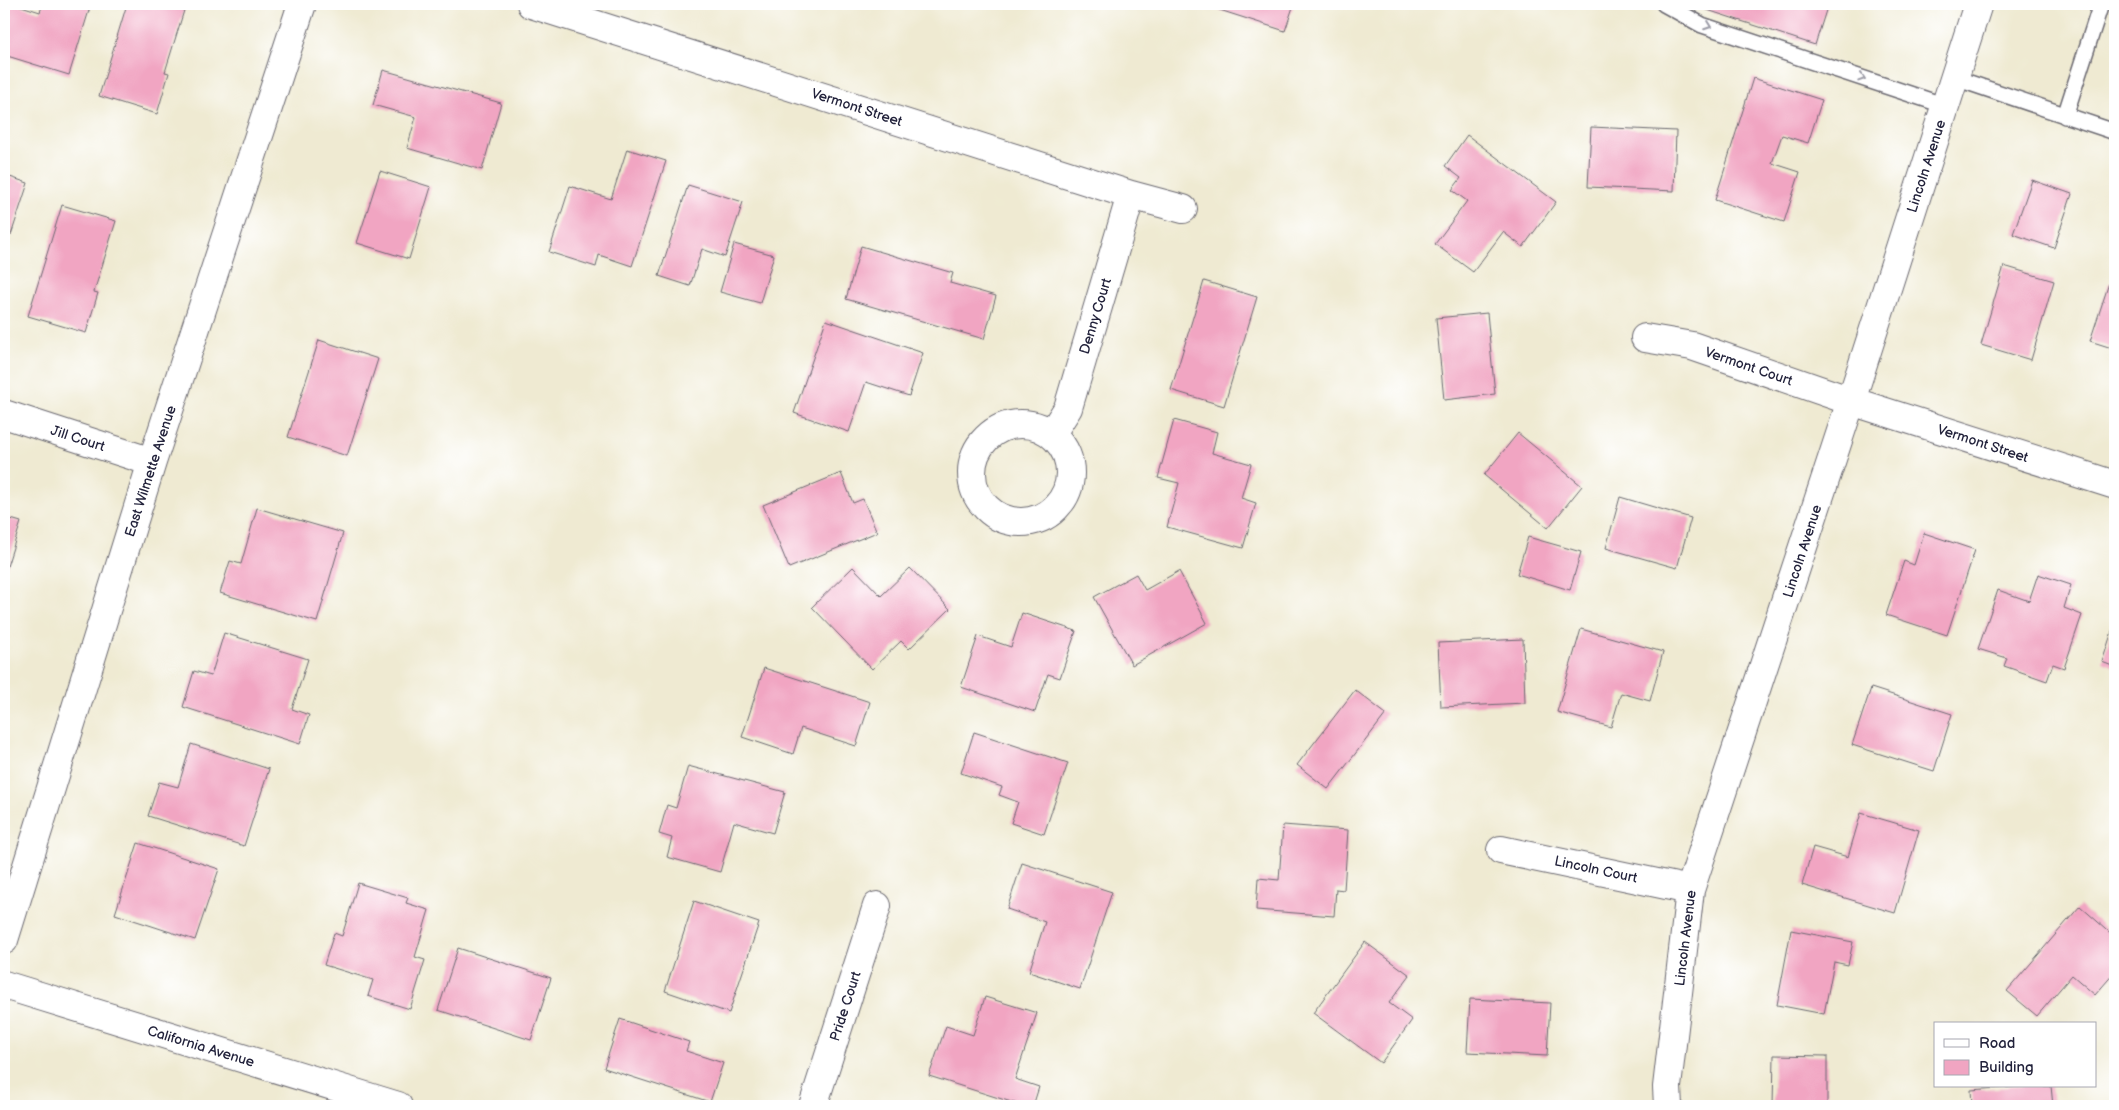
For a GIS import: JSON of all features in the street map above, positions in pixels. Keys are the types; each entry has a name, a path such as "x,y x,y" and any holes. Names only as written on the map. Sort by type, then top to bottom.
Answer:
{"street":[{"name":"East Wilmette Avenue","path":"4,940 152,462 302,4"},
{"name":"Vermont Street","path":"531,4 1131,195 1183,209"},
{"name":"Lincoln Avenue","path":"1668,1106 1667,1087 1690,890 1851,401 1978,4"},
{"name":"Denny Court","path":"1052,434 1068,408 1131,195"},
{"name":"Vermont Court","path":"1645,338 1692,346 1851,401"},
{"name":"Vermont Street","path":"1851,401 2115,485"},
{"name":"Jill Court","path":"4,414 152,462"},
{"name":"Lincoln Court","path":"1502,850 1690,890"},
{"name":"Pride Court","path":"813,1106 877,906"},
{"name":"California Avenue","path":"4,985 398,1106"}],"lane":[{"path":"1664,4 1702,24 1946,106"},
{"path":"2064,116 2101,4"},
{"path":"1955,78 2115,132"}],"building":[{"path":"4,4 15,4 40,12 43,4 91,4 69,75 4,55"},
{"path":"127,4 186,4 165,72 169,73 157,114 99,96"},
{"path":"1201,4 1294,4 1285,31"},
{"path":"1696,4 1828,4 1815,45 1695,6"},
{"path":"383,70 501,103 482,170 407,148 416,117 373,105"},
{"path":"1753,78 1822,100 1808,143 1782,135 1772,163 1800,172 1784,222 1715,200"},
{"path":"1591,127 1676,131 1674,191 1588,187"},
{"path":"1467,135 1556,202 1523,247 1503,232 1473,272 1435,244 1467,201 1452,190 1461,178 1445,166"},
{"path":"627,149 666,161 632,266 599,255 596,267 549,252 570,186 611,199"},
{"path":"380,171 431,187 409,259 357,243"},
{"path":"4,175 28,183 11,235 4,233"},
{"path":"2032,180 2072,194 2054,248 2013,234"},
{"path":"688,185 743,202 725,257 702,249 690,286 659,276"},
{"path":"62,205 116,221 94,292 98,293 86,333 28,316"},
{"path":"734,244 774,255 760,303 720,292"},
{"path":"861,246 953,273 950,283 996,296 984,339 846,299"},
{"path":"2004,266 2054,281 2031,360 1981,345"},
{"path":"1204,281 1257,297 1224,406 1171,390"},
{"path":"2109,283 2115,285 2115,349 2090,341"},
{"path":"1487,313 1495,394 1444,400 1436,318"},
{"path":"826,320 923,353 909,396 866,382 849,432 794,413"},
{"path":"319,340 378,359 347,456 288,437"},
{"path":"1174,420 1217,432 1212,453 1251,464 1241,498 1256,503 1243,548 1167,527 1179,483 1158,478"},
{"path":"1518,433 1582,486 1548,528 1484,475"},
{"path":"841,473 853,503 863,499 877,532 789,568 763,505"},
{"path":"1620,497 1691,518 1677,568 1606,548"},
{"path":"257,508 343,533 317,622 220,593 230,561 241,564"},
{"path":"4,517 21,522 4,576"},
{"path":"1924,533 1975,550 1947,635 1886,615 1904,561 1914,565"},
{"path":"1528,537 1581,552 1570,590 1517,574"},
{"path":"853,567 881,596 910,568 950,609 909,649 901,641 872,669 812,607"},
{"path":"1179,571 1207,623 1132,665 1094,597 1136,574 1145,590"},
{"path":"2038,574 2071,585 2064,608 2082,615 2064,668 2053,664 2047,681 2004,666 2007,658 1978,649 1998,590 2029,601"},
{"path":"1022,613 1076,631 1060,678 1048,674 1035,712 961,687 978,636 1011,647"},
{"path":"2115,622 2115,667 2102,662"},
{"path":"1581,629 1663,652 1650,701 1621,693 1611,727 1557,712"},
{"path":"224,633 308,659 292,709 309,715 300,744 183,707 194,671 211,676"},
{"path":"1523,639 1525,703 1441,707 1438,643"},
{"path":"764,668 870,702 856,746 801,728 793,754 742,737"},
{"path":"1871,688 1952,714 1934,771 1852,745"},
{"path":"1355,690 1386,714 1328,789 1297,765"},
{"path":"974,732 1068,763 1044,834 1011,823 1018,802 999,795 1002,787 961,773"},
{"path":"191,744 269,769 244,846 148,816 159,782 178,787"},
{"path":"688,766 785,792 773,833 734,822 720,872 667,857 672,838 659,834 667,805 676,808"},
{"path":"1861,813 1919,830 1895,913 1802,885 1813,847 1848,857"},
{"path":"1283,825 1348,830 1344,890 1336,889 1334,916 1256,910 1258,878 1279,880"},
{"path":"138,843 219,869 195,940 115,914"},
{"path":"1022,863 1112,892 1080,989 1029,972 1045,922 1007,909"},
{"path":"358,883 408,898 406,903 429,910 415,957 425,960 410,1009 368,996 373,980 324,965 334,933 342,936"},
{"path":"694,901 759,923 729,1013 665,991"},
{"path":"2080,906 2115,937 2115,972 2095,995 2072,975 2037,1016 2007,991"},
{"path":"1791,930 1853,942 1848,965 1834,962 1824,1014 1777,1005"},
{"path":"1365,942 1410,975 1389,1003 1412,1020 1381,1063 1313,1013"},
{"path":"458,948 551,978 531,1040 438,1010"},
{"path":"985,997 1037,1013 1015,1079 1039,1087 1033,1106 1024,1106 929,1076 946,1026 973,1035"},
{"path":"1470,999 1550,1003 1547,1056 1467,1052"},
{"path":"620,1019 689,1042 686,1051 723,1063 710,1102 604,1068"},
{"path":"1774,1055 1827,1056 1827,1106 1773,1106"},
{"path":"2051,1088 2053,1106 1972,1106 1971,1090"}]}
